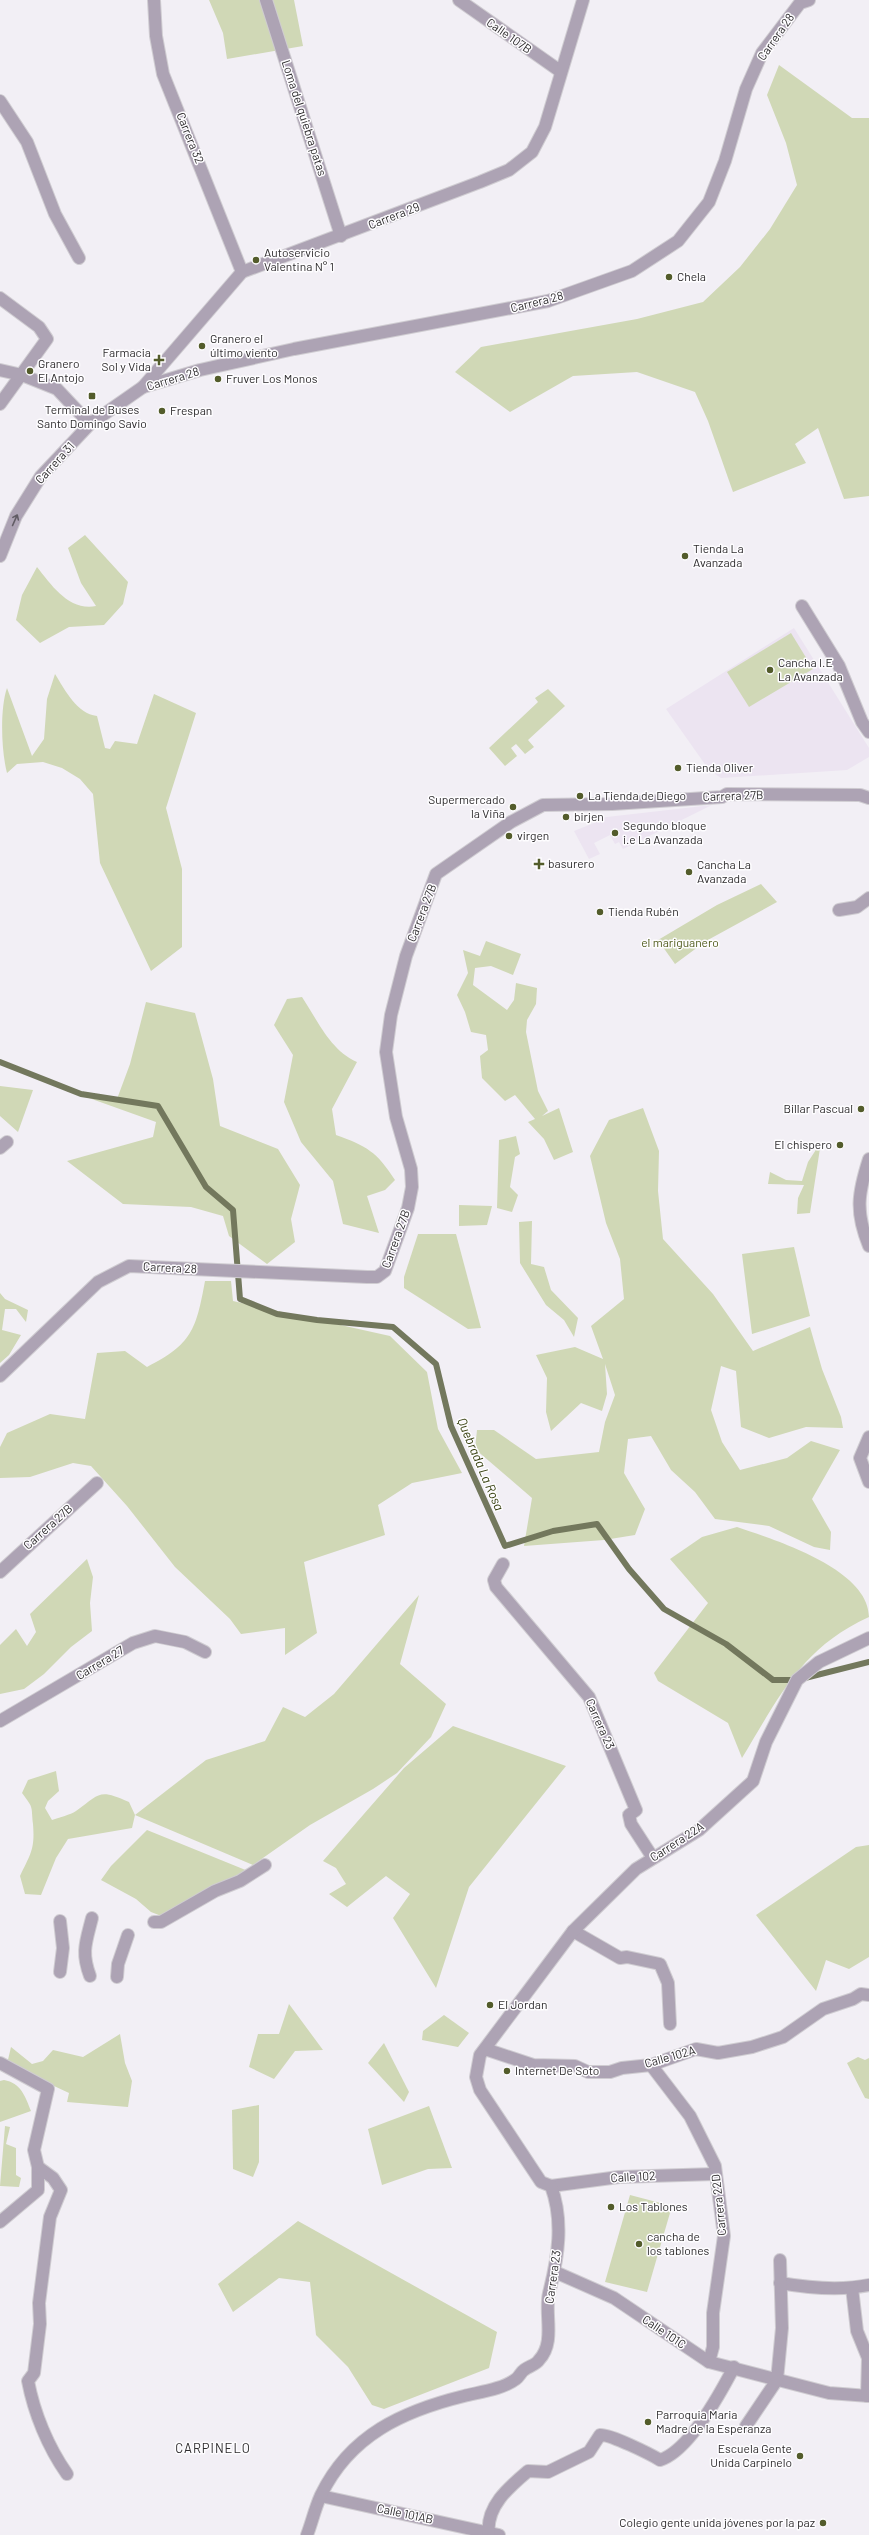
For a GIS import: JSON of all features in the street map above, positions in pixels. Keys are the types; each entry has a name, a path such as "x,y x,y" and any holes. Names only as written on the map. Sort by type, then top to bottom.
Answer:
{"street":[{"name":"Carrera 32","path":"154,0 156,36 164,74 242,272"},
{"name":"Loma del quiebra patas","path":"266,0 341,236"},
{"name":"Calle 107B","path":"458,0 560,71"},
{"name":"Carrera 29","path":"143,388 242,272 288,253 341,236 508,170 532,152 545,127 560,71 576,31 584,0"},
{"name":"Carrera 28","path":"117,405 143,388 200,370 294,349 548,301 632,272 678,241 709,202 725,161 746,89 762,53 800,3 809,0"},
{"path":"0,101 27,142 56,214 79,258"},
{"path":"0,298 39,327 47,339 0,404"},
{"path":"0,370 22,375 57,389 90,424"},
{"name":"Carrera 31","path":"0,556 16,516 41,476 90,424 117,405"},
{"path":"802,606 839,666 862,722 869,732"},
{"name":"Carrera 27B","path":"380,1276 385,1271 408,1208 412,1187 411,1169 396,1117 386,1052 391,1015 406,956 436,874 511,822 543,805 612,804 722,797 728,794 860,795 869,798"},
{"path":"839,910 857,907 869,898"},
{"path":"869,1159 859,1192 862,1230 869,1246"},
{"name":"Carrera 28","path":"0,1376 98,1282 129,1266 367,1277 380,1276"},
{"path":"869,1437 860,1458 869,1482"},
{"name":"Carrera 27B","path":"0,1572 97,1483"},
{"name":"Carrera 23","path":"503,1564 494,1580 496,1587 589,1697 636,1810 629,1815 631,1824 653,1858"},
{"name":"Carrera 27","path":"0,1720 133,1643 154,1636 185,1642 205,1652"},
{"name":"Carrera 22A","path":"483,2052 574,1931 636,1869 699,1830 753,1781 766,1742 797,1680 819,1662 869,1638"},
{"path":"154,1922 161,1922 214,1891 240,1881 265,1865"},
{"path":"90,1976 84,1950 92,1918"},
{"path":"60,1921 63,1948 60,1972"},
{"path":"574,1931 620,1958 627,1957 660,1964 668,1983 670,2024"},
{"path":"116,1976 118,1964 128,1935"},
{"name":"Calle 102A","path":"483,2052 533,2065 575,2066 588,2072 610,2072 622,2068 651,2065 696,2049 718,2053 752,2047 795,2030 823,2009 853,1999 861,1994 869,1995"},
{"path":"483,2052 476,2077 480,2090 540,2182 551,2186"},
{"path":"0,2063 48,2090 34,2150 38,2167 38,2190 0,2222"},
{"name":"Carrera 22D","path":"651,2065 690,2116 715,2166 724,2236 713,2314 713,2347 709,2362"},
{"path":"38,2167 53,2178 61,2190 50,2217 39,2303 40,2324 34,2373 28,2381 34,2408 66,2474"},
{"name":"Calle 102","path":"551,2186 619,2177 715,2174"},
{"name":"Carrera 23","path":"307,2535 321,2496 352,2449 392,2420 429,2404 493,2388 516,2379 523,2370 539,2361 547,2347 549,2295 555,2272 559,2232 557,2202 551,2186"},
{"path":"746,2426 777,2380 782,2328 780,2260"},
{"name":"Calle 101C","path":"555,2272 614,2298 709,2362 734,2367 829,2393 868,2396 868,2358 857,2331 852,2288"},
{"path":"780,2283 804,2287 852,2288 869,2285"},
{"name":"Calle 101AB","path":"321,2496 492,2534 489,2519 505,2491 528,2470 548,2472 589,2452 600,2436 604,2435 630,2447 644,2450 660,2460 675,2451 704,2419 734,2367"}],"shaded area":[{"path":"794,628 869,748 869,757 847,770 721,778 709,770 666,709"},
{"name":"Segundo bloque i.e La Avanzada","path":"712,805 623,849 619,842 615,844 610,835 594,843 600,854 589,859 574,831 594,823 598,818"}],"green space":[{"path":"209,0 294,0 303,46 227,59 223,33"},
{"path":"779,65 852,118 869,118 869,496 844,499 818,428 795,444 806,463 733,492 708,421 695,392 637,372 573,376 510,412 455,372 481,347 637,319 703,302 740,267 770,229 797,185 786,143 767,95"},
{"path":"85,535 128,582 123,604 104,625 69,627 40,643 16,620 22,595 37,567 55,589 69,601 86,607 96,606 81,583 68,548"},
{"name":"Cancha I.E La Avanzada","path":"791,633 813,669 749,707 727,672"},
{"path":"55,674 67,694 83,711 97,716 105,748 110,749 115,741 137,744 154,694 196,713 166,808 182,869 182,947 151,971 100,863 93,794 80,779 62,768 43,762 17,764 7,773 3,753 2,718 7,688 32,756 44,739 47,699"},
{"path":"548,689 565,706 528,740 534,747 525,754 516,744 511,748 517,756 505,766 489,748 538,702 535,698"},
{"name":"el mariguanero","path":"761,884 777,902 706,941 675,964 658,940 717,905"},
{"path":"486,941 521,954 513,975 491,966 475,968 473,985 507,1010 514,1000 516,983 537,988 536,1004 527,1020 526,1032 538,1091 548,1111 542,1116 559,1108 573,1152 554,1160 544,1139 528,1122 535,1119 515,1095 505,1101 482,1078 480,1056 488,1050 486,1035 471,1032 465,1012 457,995 468,973 463,950 480,956"},
{"path":"302,997 325,1034 339,1050 357,1062 332,1109 336,1135 364,1147 377,1156 395,1180 385,1190 367,1196 379,1233 343,1224 333,1181 301,1142 284,1102 293,1055 274,1025 287,999"},
{"path":"146,1002 195,1013 213,1079 220,1126 278,1149 300,1185 291,1219 295,1242 267,1264 229,1236 223,1216 191,1207 123,1204 67,1161 153,1137 156,1122 89,1098 117,1099 130,1064"},
{"path":"0,1086 33,1090 18,1132 0,1116"},
{"path":"643,1108 659,1151 658,1191 663,1239 713,1294 753,1351 810,1327 822,1369 841,1417 843,1428 806,1427 769,1438 741,1427 736,1371 721,1366 711,1410 722,1442 740,1470 787,1458 811,1441 840,1450 812,1499 831,1532 830,1550 814,1547 769,1526 715,1519 695,1492 671,1470 651,1436 628,1439 624,1473 645,1509 635,1535 604,1540 524,1546 532,1498 475,1449 477,1430 494,1430 536,1459 599,1452 605,1422 615,1395 605,1364 607,1394 602,1411 581,1403 551,1431 546,1412 547,1378 536,1355 575,1347 603,1359 591,1326 624,1299 620,1259 606,1223 590,1156 609,1120"},
{"path":"516,1136 520,1154 515,1157 510,1187 518,1195 512,1212 497,1208 499,1140"},
{"path":"821,1142 810,1213 797,1214 798,1198 804,1185 768,1184 770,1172 786,1180 802,1181 808,1162"},
{"path":"459,1205 492,1206 487,1225 459,1226"},
{"path":"532,1221 531,1264 544,1267 551,1290 578,1318 574,1337 564,1320 546,1305 520,1263 519,1222"},
{"path":"418,1234 456,1234 481,1328 468,1329 404,1288 404,1277"},
{"path":"794,1247 810,1316 752,1334 742,1254"},
{"path":"205,1281 231,1281 233,1301 390,1336 427,1372 438,1429 462,1473 412,1483 378,1505 385,1535 304,1562 317,1633 285,1655 285,1628 241,1634 230,1619 175,1567 127,1506 91,1466 73,1463 30,1477 0,1478 0,1447 7,1433 50,1414 85,1419 97,1353 125,1351 147,1367 174,1351 183,1343 195,1324"},
{"path":"0,1293 5,1299 28,1310 26,1322 16,1309 5,1309 2,1330 21,1335 9,1355 0,1363"},
{"path":"737,1527 795,1549 817,1559 837,1571 854,1585 865,1600 869,1617 846,1629 809,1659 794,1676 781,1695 742,1758 728,1723 658,1681 654,1673 708,1603 670,1559 702,1537"},
{"path":"87,1559 93,1577 90,1603 92,1631 71,1647 44,1674 24,1689 0,1694 0,1645 16,1629 27,1646 36,1632 30,1614"},
{"path":"419,1595 400,1664 446,1704 431,1737 397,1773 373,1789 310,1825 253,1865 135,1815 206,1760 265,1741 283,1707 305,1717 334,1694"},
{"path":"453,1726 566,1766 469,1887 436,1988 393,1918 410,1894 386,1876 347,1907 329,1894 346,1884 336,1868 323,1861 404,1768"},
{"path":"56,1771 59,1791 48,1801 45,1808 52,1820 68,1815 95,1797 105,1794 129,1802 135,1815 132,1828 68,1839 56,1858 41,1895 25,1894 20,1876 33,1845 31,1807 22,1793 28,1780"},
{"path":"147,1830 248,1871 164,1917 151,1912 136,1899 101,1880 111,1866"},
{"path":"869,1845 869,1957 849,1969 826,1960 816,1991 756,1915 856,1847"},
{"path":"289,2004 323,2050 295,2051 274,2079 249,2067 258,2034 279,2034"},
{"path":"444,2015 469,2033 458,2047 422,2040 423,2031"},
{"path":"120,2034 125,2063 132,2081 128,2107 67,2102 69,2093 7,2064 11,2047 32,2064 43,2061 53,2050 83,2057"},
{"path":"384,2043 409,2092 404,2102 368,2063"},
{"path":"858,2057 865,2060 869,2058 869,2099 865,2098 847,2063"},
{"path":"4,2080 15,2084 22,2091 31,2111 0,2122 0,2081"},
{"path":"259,2105 259,2162 253,2177 233,2169 232,2110"},
{"path":"429,2106 452,2168 428,2169 382,2185 368,2129"},
{"path":"5,2126 10,2127 6,2144 16,2148 16,2175 21,2178 19,2187 0,2186"},
{"name":"cancha de los tablones","path":"630,2195 672,2206 647,2292 605,2282"},
{"path":"298,2221 497,2332 489,2368 384,2409 372,2405 348,2367 316,2335 310,2282 279,2278 233,2312 218,2284"}],"waterway":[{"name":"Quebrada La Rosa","path":"0,1062 81,1094 158,1106 206,1187 233,1210 240,1299 277,1314 317,1320 393,1327 436,1364 451,1426 505,1546 553,1531 597,1524 629,1569 664,1609 726,1644 773,1680 797,1680 869,1662"}],"place":[{"name":"Autoservicio Valentina N° 1","path":"256,260"},
{"name":"Chela","path":"669,277"},
{"name":"Granero el último viento","path":"202,346"},
{"name":"Farmacia Sol y Vida","path":"159,360"},
{"name":"Granero El Antojo","path":"30,371"},
{"name":"Fruver Los Monos","path":"218,379"},
{"name":"Terminal de Buses Santo Domingo Savio","path":"92,396"},
{"name":"Frespan","path":"162,411"},
{"name":"Tienda La Avanzada","path":"685,556"},
{"name":"Cancha I.E La Avanzada","path":"770,670"},
{"name":"Tienda Oliver","path":"678,768"},
{"name":"La Tienda de Diego","path":"580,796"},
{"name":"Supermercado la Viña","path":"513,807"},
{"name":"birjen","path":"566,817"},
{"name":"Segundo bloque i.e La Avanzada","path":"615,833"},
{"name":"virgen","path":"509,836"},
{"name":"basurero","path":"539,864"},
{"name":"Cancha La Avanzada","path":"689,872"},
{"name":"Tienda Rubén","path":"600,912"},
{"name":"Billar Pascual","path":"861,1109"},
{"name":"El chispero","path":"840,1145"},
{"name":"El Jordan","path":"490,2005"},
{"name":"Internet De Soto","path":"507,2071"},
{"name":"Los Tablones","path":"611,2207"},
{"name":"cancha de los tablones","path":"639,2244"},
{"name":"Parroquia Maria Madre de la Esperanza","path":"648,2422"},
{"name":"Escuela Gente Unida Carpinelo","path":"800,2456"},
{"name":"Colegio gente unida jóvenes por la paz","path":"823,2523"}],"district":[{"name":"CARPINELO","path":"213,2448"}]}
